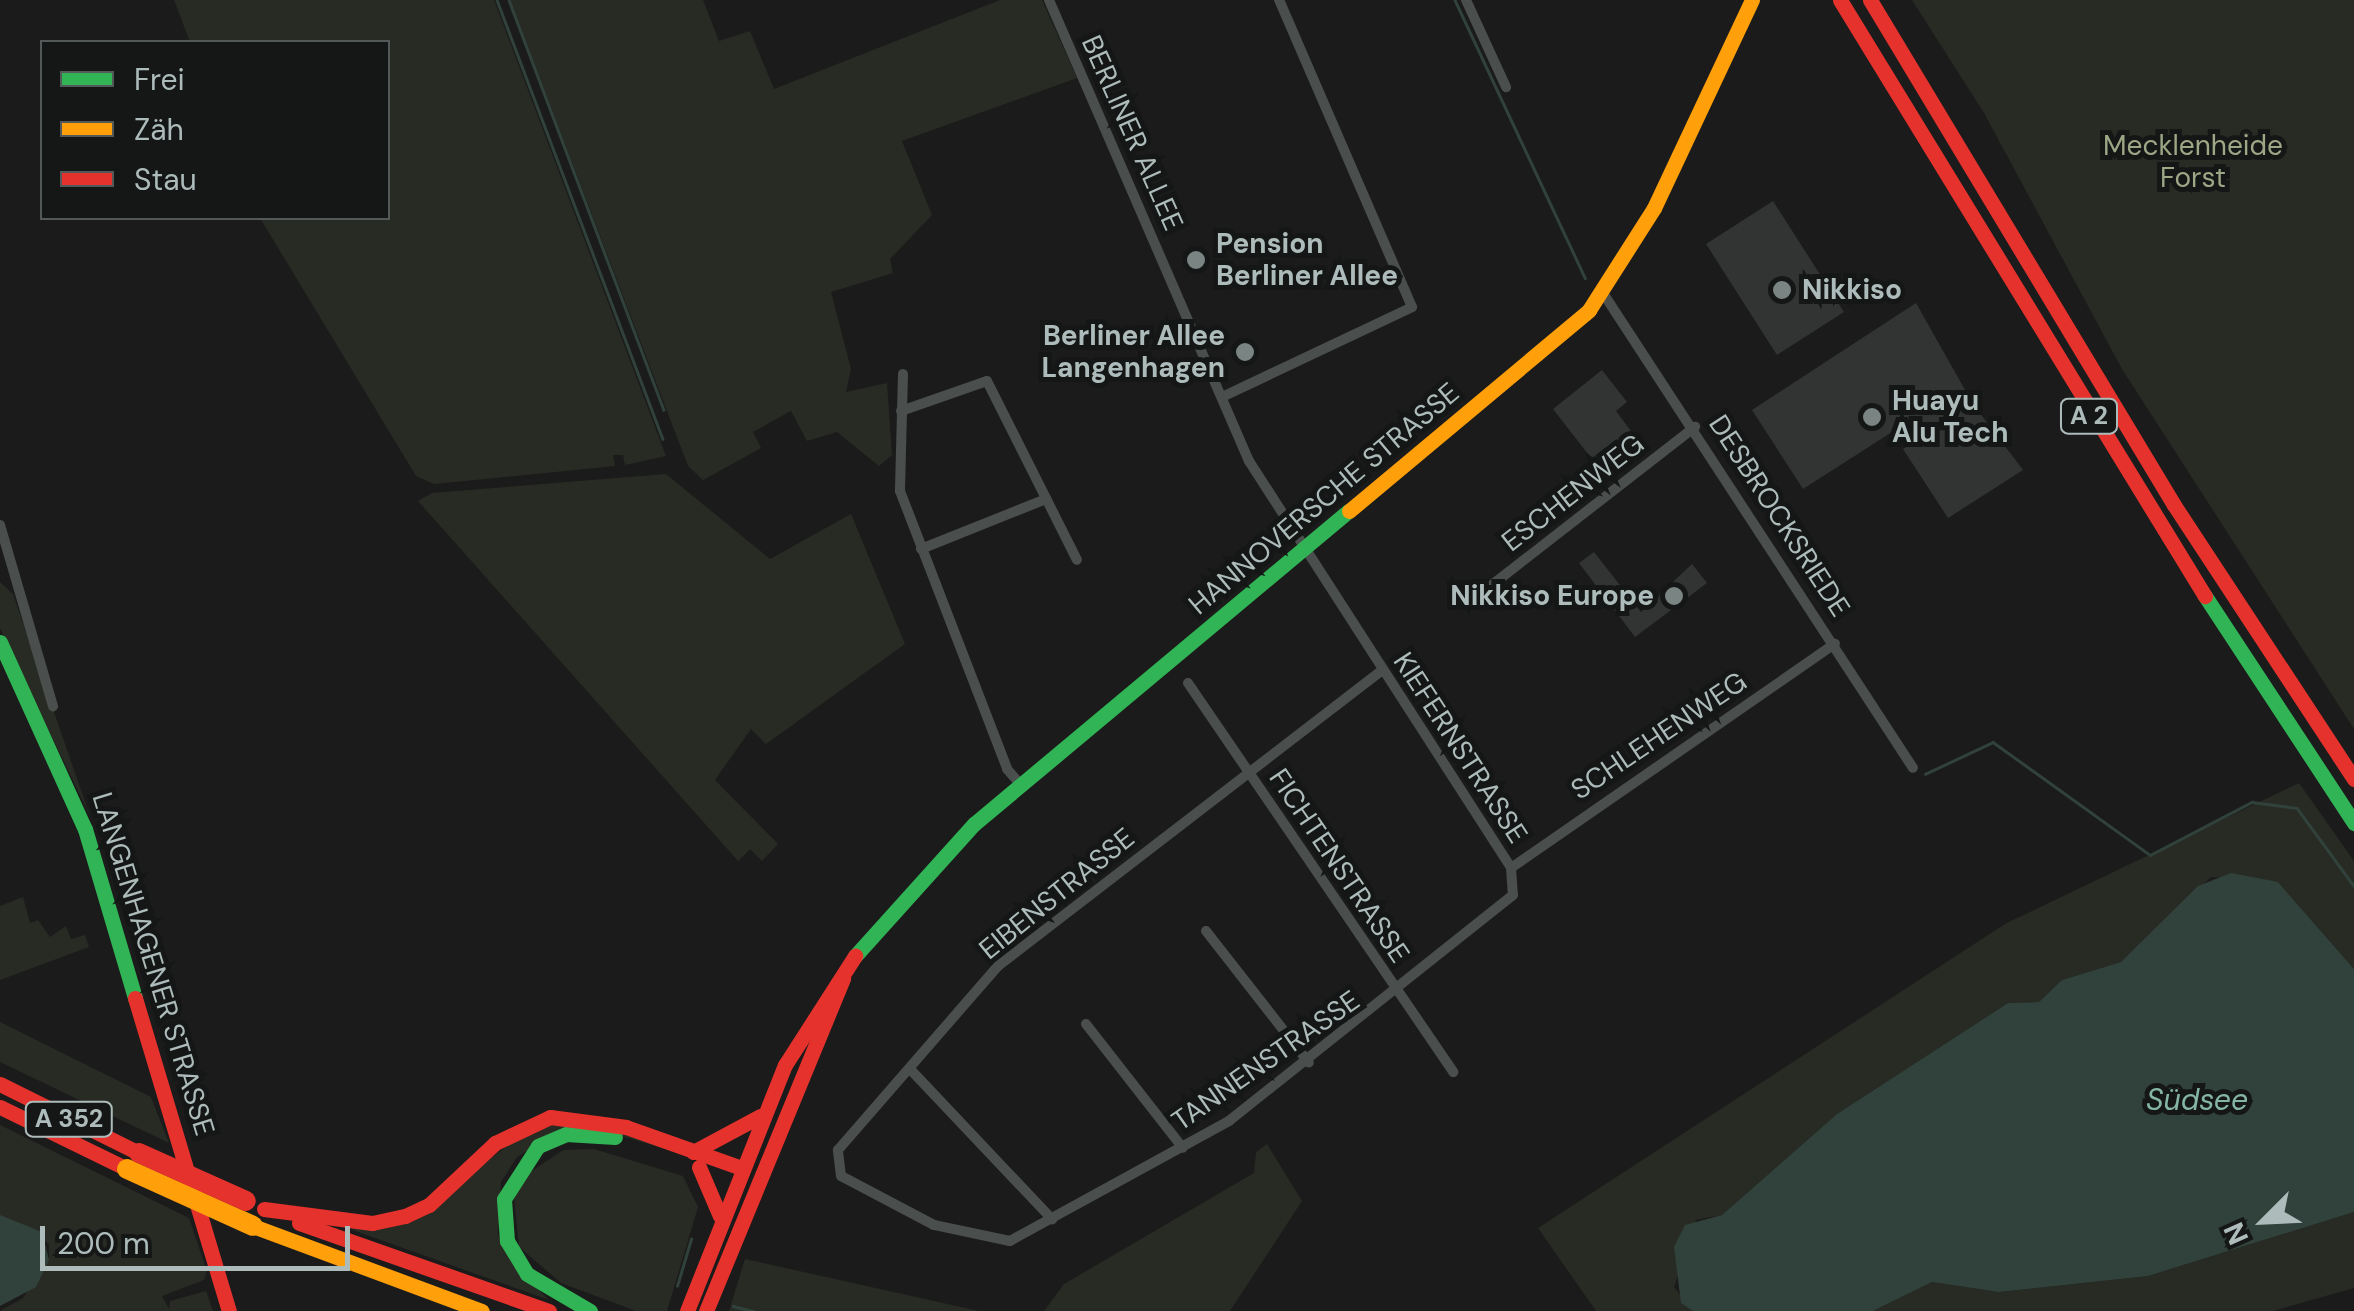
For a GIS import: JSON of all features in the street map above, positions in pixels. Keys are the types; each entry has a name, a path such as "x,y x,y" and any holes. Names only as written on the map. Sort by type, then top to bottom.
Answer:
{"main road":[{"name":"HANNOVERSCHE STRASSE","path":"706,1311 760,1116 816,1008 926,870 1020,784 1305,552 1604,292 1654,208 1752,0"},
{"name":"A 2","path":"1840,0 2110,452 2354,823"},
{"name":"A 2","path":"1870,0 2174,505 2354,779"},
{"name":"LANGENHAGENER STRASSE","path":"0,642 85,829 229,1311"},
{"name":"HANNOVERSCHE STRASSE","path":"688,1311 720,1216 745,1177 844,974"},
{"name":"A 352","path":"0,1084 133,1161"},
{"name":"A 352","path":"0,1106 482,1311"},
{"path":"696,1160 760,1116"},
{"path":"254,1212 372,1223 405,1216 429,1205 520,1126 550,1117 626,1127 696,1160 720,1216"},
{"path":"590,1311 540,1284 513,1256 502,1213 517,1168 538,1146 584,1132 696,1160 745,1177"},
{"name":"A 352","path":"254,1212 549,1311"}],"street":[{"name":"BERLINER ALLEE","path":"1049,0 1266,492 1305,552"},
{"path":"1222,397 1412,307 1279,0"},
{"path":"1466,0 1506,88"},
{"name":"DESBROCKSRIEDE","path":"1604,292 1913,768"},
{"path":"903,374 898,482 1007,770 1020,784"},
{"path":"901,411 986,381 1077,560"},
{"name":"ESCHENWEG","path":"1479,595 1694,427"},
{"path":"922,549 1046,499"},
{"path":"0,525 53,706"},
{"name":"KIEFERNSTRASSE","path":"1305,552 1511,868 1505,909 1398,994"},
{"name":"SCHLEHENWEG","path":"1511,868 1835,644"},
{"name":"EIBENSTRASSE","path":"1052,1218 991,1243 934,1225 842,1176 838,1150 998,966 1383,670"},
{"name":"FICHTENSTRASSE","path":"1188,684 1453,1072"},
{"path":"1206,931 1309,1063"},
{"name":"TANNENSTRASSE","path":"1052,1218 1182,1148 1309,1063 1398,994"},
{"path":"1086,1024 1182,1148"},
{"path":"910,1069 1052,1218"}],"green space":[{"path":"174,0 494,0 666,456 625,465 623,455 613,455 615,466 434,484 416,476 261,220 390,220 390,40 189,40"},
{"path":"510,0 703,0 719,41 750,31 774,89 1000,0 1042,0 1077,78 902,141 932,215 890,259 893,273 831,292 851,369 846,392 887,383 892,455 879,466 837,432 807,441 791,411 753,432 761,448 703,480 688,466"},
{"name":"Mecklenheide Forst","path":"1912,0 2354,0 2354,729 2122,369 1984,113"},
{"path":"666,474 770,559 851,514 905,644 766,744 751,729 715,780 778,844 762,861 750,849 738,861 418,501 432,493"},
{"path":"0,582 13,594 90,816 0,628"},
{"path":"2299,783 2354,861 2354,969 2278,882 2211,877 2121,962 2062,980 2039,1002 2008,1003 1837,1114 1722,1215 1696,1220 1674,1287 1693,1311 1596,1311 1538,1228 2005,924"},
{"path":"23,897 30,923 38,920 50,937 66,926 71,939 85,935 89,947 0,980 0,906"},
{"path":"0,1022 151,1097 169,1143 0,1062"},
{"path":"587,1122 705,1161 595,1128 555,1133 517,1157 501,1182 498,1234 513,1265 549,1300 350,1229 423,1213 534,1124"},
{"path":"0,1125 189,1218 207,1271 204,1280 162,1296 169,1309 170,1301 206,1291 213,1311 0,1311 23,1298 49,1260 49,1244 0,1215"},
{"path":"1267,1144 1302,1201 1230,1311 1044,1311 1064,1284 1254,1173 1256,1152"},
{"path":"594,1149 683,1176 698,1207 667,1311 636,1311 561,1283 519,1247 514,1198 523,1177 563,1150"},
{"path":"2354,1212 2354,1288 2273,1311 1873,1311 1932,1282 2000,1292 2148,1276"},
{"path":"745,1259 979,1311 729,1311"}],"water":[{"name":"Südsee","path":"2231,873 2278,882 2354,969 2354,1212 2148,1276 1999,1292 1932,1282 1873,1311 1693,1311 1681,1303 1674,1247 1685,1225 1722,1215 1837,1114 2008,1003 2039,1002 2062,980 2121,962 2198,886"},
{"path":"0,1215 42,1232 49,1260 36,1287 0,1306"}],"building":[{"name":"Nikkiso","path":"1773,201 1844,312 1777,355 1706,244"},
{"name":"Huayu Alu Tech","path":"1916,303 1973,404 2023,470 1948,518 1903,449 1914,442 1903,425 1803,489 1752,410"},
{"path":"1602,370 1627,402 1616,411 1639,442 1619,457 1627,467 1609,481 1553,409"},
{"name":"Nikkiso Europe","path":"1594,552 1641,612 1692,564 1707,583 1635,637 1579,563"}],"waterway":[{"path":"497,0 663,439"},
{"path":"509,0 664,410"},
{"path":"1455,0 1585,278"},
{"path":"1925,774 1993,742 2150,855 2252,802 2297,808 2354,886"},
{"path":"677,1286 691,1239"},
{"path":"733,1306 753,1311"}],"traffic: fast":[{"path":"855,956 974,824 1349,511"},
{"path":"2205,596 2354,823"},
{"path":"0,642 85,829 135,998"},
{"path":"590,1311 527,1274 507,1241 504,1199 538,1146 566,1134 615,1137"}],"traffic: slow":[{"path":"1349,511 1589,310 1654,208 1752,0"},
{"path":"127,1169 253,1226"},
{"path":"253,1226 482,1311"}],"traffic: jam":[{"path":"1840,0 2205,596"},
{"path":"1870,0 2174,505 2354,779"},
{"path":"687,1311 785,1065 855,956"},
{"path":"706,1311 843,978"},
{"path":"135,998 229,1311"},
{"path":"0,1084 139,1153"},
{"path":"0,1107 127,1169"},
{"path":"693,1152 760,1116"},
{"path":"264,1209 372,1223 405,1216 429,1205 495,1143 550,1117 626,1127 739,1167"},
{"path":"139,1153 246,1201"},
{"path":"699,1167 720,1216"},
{"path":"299,1223 549,1311"}],"place":[{"name":"Pension Berliner Allee","path":"1196,260"},
{"name":"Nikkiso","path":"1782,290"},
{"name":"Berliner Allee Langenhagen","path":"1245,352"},
{"name":"Huayu Alu Tech","path":"1872,417"},
{"name":"Nikkiso Europe","path":"1674,596"}]}
